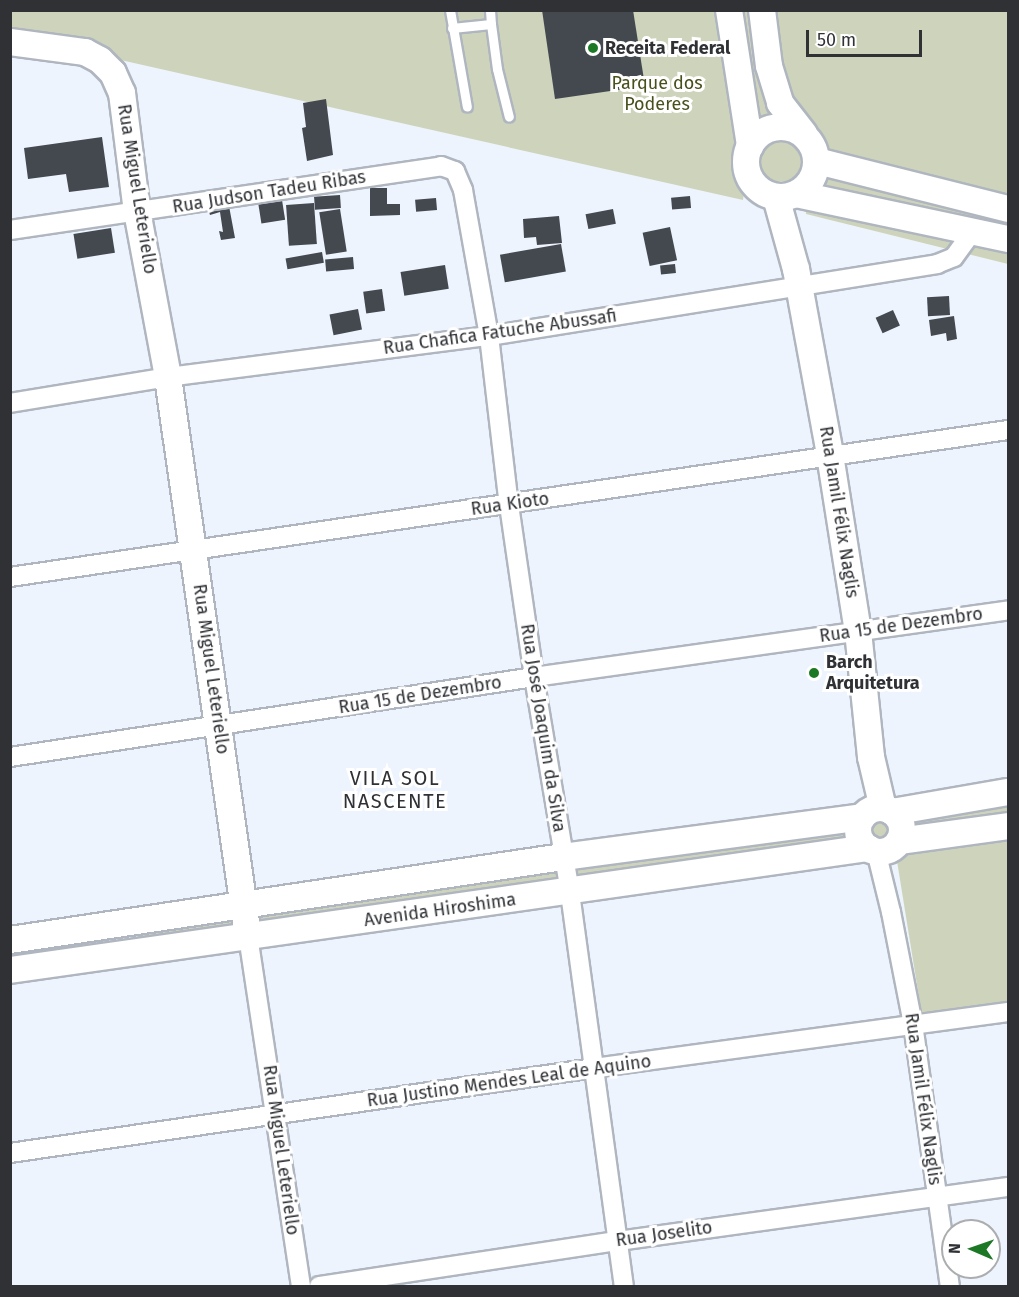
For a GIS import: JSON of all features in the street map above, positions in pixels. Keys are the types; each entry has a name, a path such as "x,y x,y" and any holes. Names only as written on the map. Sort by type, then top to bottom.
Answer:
{"main road":[{"path":"729,10 750,146"},
{"path":"762,10 769,66 780,103 814,146 817,161 815,175 807,187 789,196"},
{"name":"Rua Miguel Leteriello","path":"10,42 85,52 100,60 113,73 122,93 137,211 168,377 194,549 248,936"},
{"path":"804,134 793,128 768,129 757,136 750,146 746,159 747,172 753,184 763,193 974,230 1008,239"},
{"path":"817,161 1008,209"},
{"name":"Rua Jamil Félix Naglis","path":"789,196 797,278 830,455 858,631 877,812"},
{"name":"Avenida Hiroshima","path":"10,940 244,903 1008,792"},
{"path":"877,812 900,821 883,847 863,843 858,831 877,812"},
{"name":"Avenida Hiroshima","path":"10,970 883,847 1008,826"}],"street":[{"name":"Rua Judson Tadeu Ribas","path":"10,230 441,166 455,171"},
{"name":"Rua José Joaquim da Silva","path":"455,171 463,190 489,336 534,677 570,892 624,1287"},
{"name":"Rua Chafica Fatuche Abussafi","path":"10,403 168,377 489,336 797,278 937,264 954,257 974,230"},
{"name":"Rua Kioto","path":"10,577 1008,430"},
{"name":"Rua 15 de Dezembro","path":"10,757 534,677 1008,610"},
{"name":"Rua Jamil Félix Naglis","path":"883,847 891,912 912,1024 950,1287"},
{"name":"Rua Miguel Leteriello","path":"248,936 301,1287"},
{"name":"Rua Justino Mendes Leal de Aquino","path":"10,1153 594,1068 1008,1012"},
{"name":"Rua Joselito","path":"320,1287 618,1241 1008,1187"}],"lane":[{"path":"450,10 466,107"},
{"path":"490,10 497,69 509,117"},
{"path":"452,28 491,24"}],"green space":[{"name":"Parque dos Poderes","path":"10,11 729,11 750,146 743,200 85,52 11,32"},
{"path":"732,11 750,11 758,69 776,135 790,138 799,145 804,161 804,134 762,11 1008,11 1008,264 806,214 805,161 798,176 791,181 770,182 762,176 756,164 757,151"},
{"path":"1008,805 1008,821 911,835 909,816"},
{"path":"880,816 886,817 894,825 894,837 886,845 880,846 874,845 866,837 865,831 866,825 874,817"},
{"path":"856,823 860,845 256,928 253,913 568,867 661,859 696,847"},
{"path":"1008,837 1008,1004 922,1016 897,861 899,853"},
{"path":"230,915 234,933 19,982 15,965"}],"building":[{"name":"Receita Federal","path":"542,10 633,10 645,86 555,99"},
{"path":"326,99 333,155 307,161 302,128 306,127 303,103"},
{"path":"102,137 109,187 69,192 66,174 28,179 24,148"},
{"path":"370,188 387,188 387,204 400,204 400,215 370,216"},
{"path":"340,195 341,208 315,210 314,197"},
{"path":"690,196 691,208 672,210 671,198"},
{"path":"436,198 437,210 416,212 415,200"},
{"path":"282,200 285,220 261,224 258,204"},
{"path":"314,203 317,244 289,246 286,205"},
{"path":"229,206 235,238 221,240 219,231 223,232 220,212 210,215 208,209"},
{"path":"340,209 347,251 326,255 319,212"},
{"path":"613,209 616,224 588,229 586,214"},
{"path":"559,216 562,243 537,245 536,237 524,238 523,219"},
{"path":"670,227 677,260 650,266 643,233"},
{"path":"111,228 115,253 77,259 73,234"},
{"path":"561,244 566,272 505,282 500,255"},
{"path":"322,252 324,263 287,269 286,258"},
{"path":"353,257 354,269 326,271 325,259"},
{"path":"675,264 676,273 661,275 660,266"},
{"path":"445,265 449,289 404,296 401,272"},
{"path":"382,289 385,311 366,313 363,292"},
{"path":"949,296 950,315 928,316 927,297"},
{"path":"358,309 362,330 334,335 330,315"},
{"path":"893,310 900,326 883,333 876,318"},
{"path":"954,316 957,339 947,341 946,333 931,336 929,320"}],"place":[{"name":"Receita Federal","path":"593,48"},
{"name":"Barch Arquitetura","path":"814,673"}],"district":[{"name":"VILA SOL NASCENTE","path":"395,790"}]}
